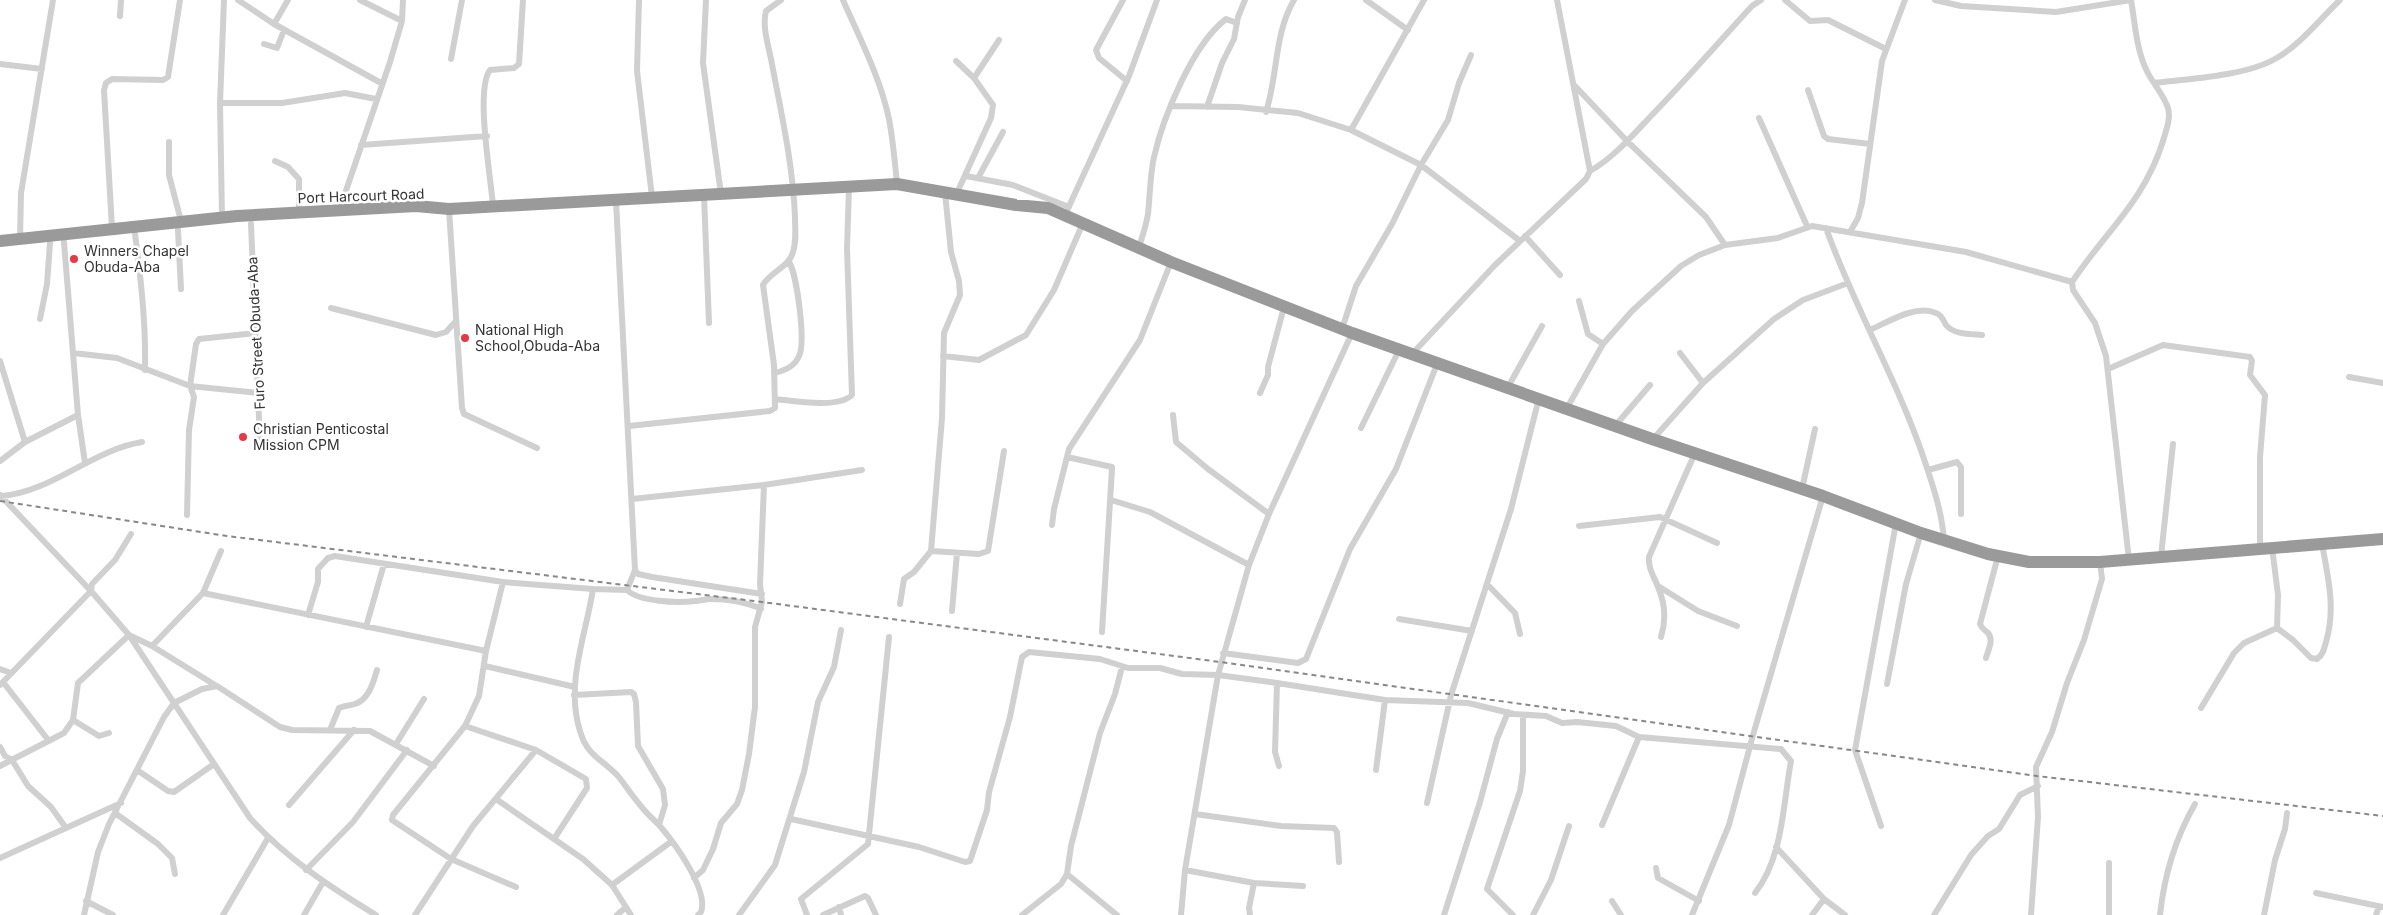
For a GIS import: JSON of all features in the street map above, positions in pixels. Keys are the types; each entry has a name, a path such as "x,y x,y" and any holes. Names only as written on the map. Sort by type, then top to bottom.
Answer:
{"highway":[{"path":"442,209 616,201 652,197 897,184 950,194 1067,211 1083,223 1171,262 1405,353 1823,496 1921,533 1998,556 2029,562 2100,562 2266,547 2383,539"},
{"name":"Port Harcourt Road","path":"0,249 134,234 222,218 416,206 442,209"},
{"name":"Port Harcourt Road","path":"0,241 112,228 251,224 415,213 442,209"}],"street":[{"path":"20,239 21,192 53,0"},
{"path":"120,16 121,0"},
{"path":"112,228 104,90 106,83 112,79 163,80 168,77 180,0"},
{"path":"222,218 220,103 224,0"},
{"path":"238,0 284,30 381,83"},
{"path":"274,24 288,0"},
{"path":"360,0 402,20"},
{"path":"339,211 381,83 390,62 402,20 403,0"},
{"path":"451,58 462,0"},
{"path":"493,206 483,109 485,81 490,70 514,68 519,64 523,0"},
{"path":"639,0 638,71 652,197"},
{"path":"706,0 703,63 721,194"},
{"path":"629,426 770,411 775,408 774,373 764,285 773,273 789,262 795,242 794,190 783,115 765,26 767,0"},
{"path":"766,11 781,0"},
{"path":"843,0 883,98 892,136 897,184"},
{"path":"1123,0 1096,50 1099,58 1127,81"},
{"path":"966,176 1013,185 1067,211 1127,81 1157,0"},
{"path":"1207,107 1222,63 1234,39 1245,0"},
{"path":"1266,112 1273,89 1282,26 1294,0"},
{"path":"1366,0 1408,30"},
{"path":"1351,130 1424,0"},
{"path":"1557,0 1590,171"},
{"path":"1361,428 1405,353 1522,238 1582,183 1590,171 1599,166 1626,141 1690,76 1752,6 1760,0"},
{"path":"1785,0 1810,22 1828,20 1886,49"},
{"path":"1850,232 1858,218 1862,204 1879,76 1886,49 1905,0"},
{"path":"1934,0 1961,6 2056,12 2131,0 2141,58 2168,109 2169,119 2156,160 2144,186 2072,282 2073,290 2101,337 2108,369 2129,560"},
{"path":"2154,83 2220,74 2273,60 2287,51 2340,0"},
{"path":"1139,248 1148,213 1154,156 1183,78 1216,28 1226,19 1237,23"},
{"path":"264,44 277,48 284,30"},
{"path":"974,78 999,40"},
{"path":"1181,915 1185,870 1218,675 1249,565 1269,514 1291,469 1347,331 1356,286 1392,224 1421,165 1448,120 1459,82 1470,55"},
{"path":"900,604 904,579 916,569 931,551 942,418 944,333 960,294 959,280 952,252 950,194 966,176 991,118 993,105 974,78 956,61"},
{"path":"0,64 42,70"},
{"path":"1574,85 1626,141 1706,217 1725,245"},
{"path":"1808,90 1824,136 1828,139 1870,144"},
{"path":"220,103 282,102 345,93 376,99"},
{"path":"1172,106 1250,108 1266,112 1304,114 1351,130 1421,165 1522,238 1560,275"},
{"path":"1759,118 1807,226"},
{"path":"978,178 1003,132"},
{"path":"361,145 487,136"},
{"path":"169,142 169,175 179,226 182,289"},
{"path":"275,161 288,167 299,179 299,213"},
{"path":"775,399 838,402 848,400 852,395 847,249 849,187"},
{"path":"704,195 709,323"},
{"path":"616,201 635,570 627,590"},
{"path":"442,209 456,321 464,414 537,448"},
{"path":"943,356 978,360 1026,335 1054,290 1083,223"},
{"name":"Furo Street Obuda-Aba","path":"251,224 260,442"},
{"path":"1567,408 1603,344 1632,311 1681,266 1700,255 1725,245 1778,238 1807,226 1826,228 1966,252 2072,282"},
{"path":"1826,228 1848,283 1900,394 1928,470 1943,524 1944,540"},
{"path":"134,234 146,339 145,370"},
{"path":"64,242 78,415 85,463"},
{"path":"40,319 47,284 50,243"},
{"path":"774,373 783,371 792,365 801,354 800,309 794,272 789,262"},
{"path":"1052,525 1067,457 1072,444 1140,340 1171,262"},
{"path":"1652,439 1703,383 1789,307 1848,283"},
{"path":"1579,301 1588,334 1603,344"},
{"path":"1260,393 1268,375 1269,362 1284,307"},
{"path":"332,308 436,335 446,332 456,321"},
{"path":"1870,330 1907,314 1924,310 1935,312 1941,316 1948,327 1954,330 1982,335"},
{"path":"1508,387 1542,326"},
{"path":"187,514 189,430 194,397 190,386 197,341 256,333"},
{"path":"2108,369 2163,345 2250,357 2252,361 2250,375 2265,395 2260,457 2266,547 2278,595 2277,628 2273,632 2244,643 2234,653 2201,708"},
{"path":"73,353 117,358 190,386 258,393"},
{"path":"1680,353 1703,383"},
{"path":"0,361 25,442"},
{"path":"1223,653 1298,663 1306,659 1350,549 1396,469 1437,364"},
{"path":"2349,377 2383,383"},
{"path":"1615,426 1650,385"},
{"path":"1427,803 1450,702 1511,510 1539,398"},
{"path":"0,461 25,442 78,415"},
{"path":"1173,416 1174,438 1178,444 1208,469 1269,514"},
{"path":"1802,489 1815,429"},
{"path":"0,495 12,495 37,487 120,446 142,442"},
{"path":"2161,556 2173,444"},
{"path":"931,551 982,554 990,548 1004,451"},
{"path":"1661,638 1664,622 1663,602 1649,568 1649,557 1695,453"},
{"path":"1067,457 1112,467 1102,632"},
{"path":"1928,470 1957,462 1960,464 1961,514"},
{"path":"632,499 764,485 862,470"},
{"path":"694,878 703,870 713,849 721,823 737,804 742,790 755,707 755,627 761,609 762,594 764,485"},
{"path":"0,495 91,591 129,635 250,818 268,838 306,870 376,915"},
{"path":"1692,915 1728,825 1823,496"},
{"path":"1111,500 1150,512 1249,565"},
{"path":"0,506 9,504"},
{"path":"1579,526 1647,518 1666,519 1717,543"},
{"path":"1881,826 1855,750 1896,523"},
{"path":"1887,684 1912,557 1921,533"},
{"path":"50,741 1,683 91,591 92,584 115,560 131,534"},
{"path":"2277,628 2293,640 2311,658 2317,659 2321,657 2328,635 2332,607 2322,544"},
{"path":"152,646 203,593 222,551"},
{"path":"952,611 957,553"},
{"path":"1986,658 1991,640 1990,635 1982,629 1980,624 1998,556"},
{"path":"308,615 318,582 318,569 328,558 343,557 503,582 627,590 637,597 695,602 711,599 749,604 761,609"},
{"path":"2030,915 2038,786 2036,767 2052,732 2067,682 2084,640 2102,580 2100,562"},
{"path":"366,627 384,564"},
{"path":"635,570 638,574 652,577 762,594"},
{"path":"503,582 486,651 480,696 465,726 393,815 392,820 451,859 516,887"},
{"path":"1487,584 1515,614 1520,634"},
{"path":"1657,585 1691,607 1737,626"},
{"path":"593,589 574,695 579,729 585,744 598,760 618,776 642,808 672,841 694,878 702,905 699,915"},
{"path":"203,593 486,651"},
{"path":"1399,619 1472,631"},
{"path":"739,915 776,865 804,772 818,702 834,667 841,630"},
{"path":"129,635 152,646 280,727 292,730 370,731 434,766"},
{"path":"0,766 64,733 73,720 78,683 129,635"},
{"path":"807,915 801,899 866,847 870,836 889,637"},
{"path":"791,819 919,847 964,862 970,861 987,810 989,792 1010,717 1023,655 1029,652 1100,660 1122,667 1160,668 1182,674 1218,675 1385,700 1468,703 1523,715 1546,716 1562,723 1577,722 1616,726 1639,737 1782,749 1790,761 1776,847 1767,878 1755,893"},
{"path":"485,666 575,687"},
{"path":"1022,915 1061,884 1067,874 1071,846 1100,733 1115,694 1122,667"},
{"path":"0,669 11,673"},
{"path":"330,730 339,708 355,704 364,699 372,688 377,670"},
{"path":"1277,683 1275,752 1279,766"},
{"path":"84,915 98,852 156,730 174,703 214,685"},
{"path":"574,695 631,692 634,694 638,746 664,789 665,805 659,825"},
{"path":"396,744 424,699"},
{"path":"1376,770 1385,700"},
{"path":"1444,915 1508,712"},
{"path":"1513,915 1487,889 1520,791 1524,762 1523,715"},
{"path":"73,720 99,736 109,733"},
{"path":"465,726 536,750 588,782 587,788 554,839"},
{"path":"288,805 354,730"},
{"path":"1602,825 1629,766 1639,737"},
{"path":"0,747 5,756 12,760 28,786 51,807 66,828"},
{"path":"306,870 353,822 407,750"},
{"path":"415,915 451,859 536,750"},
{"path":"137,770 168,791 174,792 214,764"},
{"path":"1934,915 1971,855 1988,836 2000,829 2020,795 2038,786"},
{"path":"496,799 583,859 612,885 631,915"},
{"path":"0,858 121,803"},
{"path":"2160,915 2167,877 2179,840 2195,804"},
{"path":"115,813 158,844 172,858 175,874"},
{"path":"2264,915 2274,860 2285,829 2287,813"},
{"path":"1195,814 1281,826 1334,828 1337,832 1338,862"},
{"path":"1534,915 1551,880 1569,826"},
{"path":"223,915 268,838"},
{"path":"612,885 672,841"},
{"path":"1776,847 1824,899 1845,915"},
{"path":"2109,863 2109,915"},
{"path":"1656,868 1658,878 1699,900"},
{"path":"1185,870 1254,883 1303,886"},
{"path":"1067,874 1117,915"},
{"path":"304,915 323,882"},
{"path":"1250,915 1249,908 1254,883"},
{"path":"2316,893 2381,906 2376,915"},
{"path":"823,915 865,896 868,898 876,915"},
{"path":"1812,915 1824,899"},
{"path":"86,901 113,915"},
{"path":"1612,901 1621,915"},
{"path":"617,915 626,906"},
{"path":"838,907 841,915"}],"railway":[{"path":"0,501 227,536 762,602 1220,662 2037,776 2383,816"}],"place":[{"name":"Winners Chapel Obuda-Aba","path":"74,259"},
{"name":"National High School,Obuda-Aba","path":"465,338"},
{"name":"Christian Penticostal Mission CPM","path":"243,437"}]}
